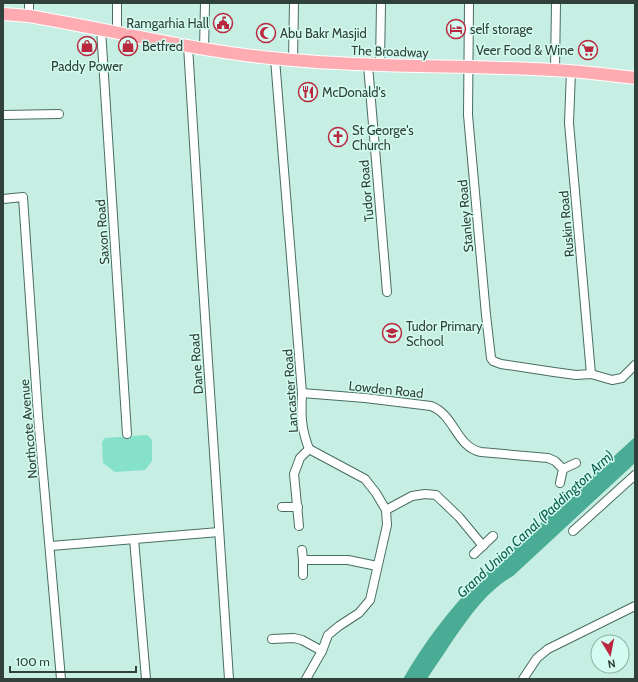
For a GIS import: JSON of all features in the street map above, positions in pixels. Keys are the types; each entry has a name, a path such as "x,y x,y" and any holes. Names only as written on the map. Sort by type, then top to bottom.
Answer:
{"main road":[{"name":"The Broadway","path":"3,14 29,16 118,32 204,50 294,61 374,65 554,70 635,78"}],"street":[{"path":"29,3 29,16"},
{"path":"117,3 118,32"},
{"path":"204,50 205,3"},
{"path":"294,3 294,61"},
{"name":"Tudor Road","path":"381,3 374,65 387,292"},
{"name":"Stanley Road","path":"469,3 468,67 470,134 489,353 493,361 501,364 554,372 591,374"},
{"path":"554,70 556,3"},
{"name":"Saxon Road","path":"101,29 127,434"},
{"name":"Dane Road","path":"188,46 219,532 230,679"},
{"name":"Lancaster Road","path":"275,59 279,125 302,393 301,419 304,435 309,449 365,479 376,493 386,510"},
{"name":"Ruskin Road","path":"571,71 569,123 591,374"},
{"path":"3,115 59,114"},
{"name":"Northcote Avenue","path":"3,200 23,197 38,416 61,679"},
{"path":"591,374 612,380 622,378 635,365"},
{"name":"Lowden Road","path":"302,393 364,398 430,406 447,417 464,443 475,451 548,458 555,461 563,469"},
{"path":"299,526 294,474 300,458 309,449"},
{"path":"560,483 563,469 576,463"},
{"path":"573,531 635,475"},
{"path":"306,679 322,651 328,635 359,613 370,600 384,542 387,525 386,510 412,496 425,494 436,495 459,517 483,546"},
{"path":"282,507 298,507"},
{"path":"50,546 219,532"},
{"path":"474,554 493,536"},
{"path":"134,539 146,679"},
{"path":"302,550 303,575"},
{"path":"303,560 348,560 377,566"},
{"path":"523,679 537,658 548,649 635,606"},
{"path":"272,639 294,638 302,640 322,651"}],"shaded area":[{"path":"147,435 152,440 152,461 145,470 115,472 103,463 102,442 105,438"},
{"path":"635,437 635,463 513,576 503,582 486,598 463,626 427,679 403,679 437,628 477,581"}],"place":[{"name":"Ramgarhia Hall","path":"223,23"},
{"name":"self storage","path":"456,29"},
{"name":"Abu Bakr Masjid","path":"266,33"},
{"name":"Paddy Power","path":"87,46"},
{"name":"Betfred","path":"128,46"},
{"name":"Veer Food & Wine","path":"588,50"},
{"name":"McDonald's","path":"308,92"},
{"name":"St George's Church","path":"338,137"},
{"name":"Tudor Primary School","path":"392,333"}],"water label":[{"name":"Grand Union Canal (Paddington Arm)","path":"535,524"}]}
